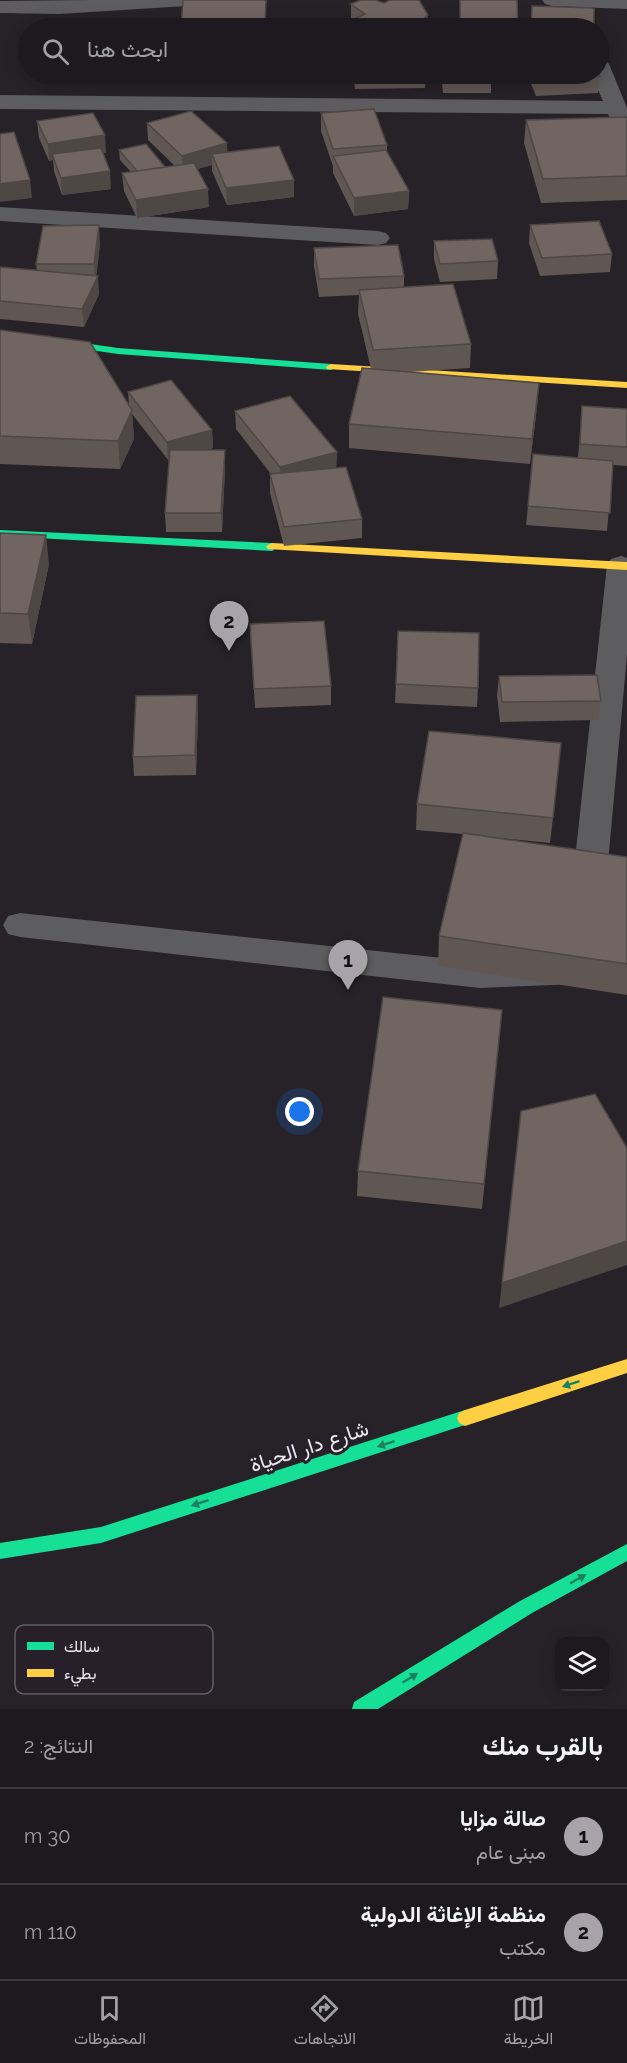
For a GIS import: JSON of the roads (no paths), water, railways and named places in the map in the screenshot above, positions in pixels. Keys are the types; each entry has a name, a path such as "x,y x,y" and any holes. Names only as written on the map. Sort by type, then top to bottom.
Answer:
{"street":[{"path":"0,7 59,8 188,0"},
{"path":"552,0 578,11 627,3"},
{"path":"606,84 627,134"},
{"path":"0,102 365,117 615,108"},
{"path":"0,214 378,239"},
{"path":"0,334 118,351 392,361 627,385"},
{"path":"0,533 624,566 583,945"},
{"path":"20,925 480,975 583,945 627,969"},
{"name":"شارع دار الحياة","path":"0,1551 101,1535 627,1366"},
{"path":"362,1709 526,1607 627,1552"}],"place":[{"name":"منظمة الإغاثة الدولية","path":"229,651"},
{"name":"صالة مزايا","path":"348,990"}]}
